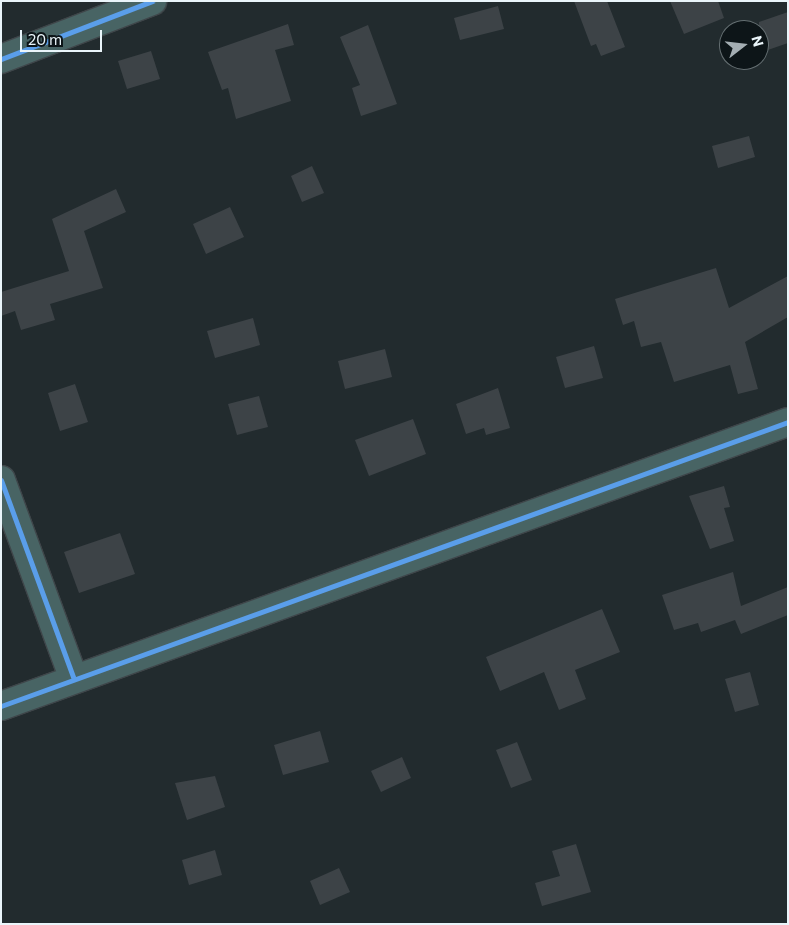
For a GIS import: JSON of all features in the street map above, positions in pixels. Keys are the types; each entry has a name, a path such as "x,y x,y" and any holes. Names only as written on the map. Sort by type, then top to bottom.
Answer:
{"street":[{"path":"1,59 152,1"},
{"path":"1,706 73,677 788,422"},
{"path":"1,480 73,677"}],"building":[{"path":"574,1 607,1 625,47 601,56 596,44 591,46"},
{"path":"670,1 718,1 724,18 684,34"},
{"path":"498,6 504,29 460,40 454,18"},
{"path":"788,12 788,43 769,50 769,20 765,20"},
{"path":"288,24 294,45 275,50 291,101 236,119 228,88 222,90 208,52"},
{"path":"368,25 397,104 361,116 352,88 360,85 340,37"},
{"path":"151,51 160,79 127,89 118,61"},
{"path":"749,136 755,157 718,168 712,146"},
{"path":"312,166 324,193 302,202 291,176"},
{"path":"116,189 126,212 84,231 103,288 50,304 55,320 21,330 15,311 1,316 1,292 69,271 52,219"},
{"path":"230,207 244,237 206,254 193,224"},
{"path":"716,268 729,308 788,276 788,317 745,342 758,389 738,394 730,365 674,382 661,342 641,347 634,321 623,325 615,299"},
{"path":"253,318 260,345 215,358 207,331"},
{"path":"594,346 603,378 565,388 556,357"},
{"path":"385,349 392,377 345,389 338,361"},
{"path":"75,384 88,422 60,431 48,393"},
{"path":"498,388 510,428 486,435 484,428 466,434 456,404"},
{"path":"259,396 268,427 237,435 228,404"},
{"path":"413,419 426,454 369,476 355,440"},
{"path":"724,486 730,507 724,508 734,541 710,549 689,496"},
{"path":"120,533 135,574 79,593 64,552"},
{"path":"733,572 741,606 788,587 788,615 741,634 735,620 701,632 698,623 674,630 662,595"},
{"path":"602,609 620,652 575,670 586,699 559,710 544,672 500,691 486,657"},
{"path":"750,672 759,705 735,712 725,679"},
{"path":"320,731 329,762 283,775 274,745"},
{"path":"517,742 532,780 511,788 496,750"},
{"path":"402,757 411,778 381,792 371,771"},
{"path":"215,776 225,807 187,820 175,783"},
{"path":"576,844 591,892 542,906 535,883 560,876 552,851"},
{"path":"215,850 222,875 189,885 182,860"},
{"path":"339,868 350,892 320,905 310,881"}],"cycle path":[{"path":"1,59 152,1"},
{"path":"1,706 788,422"},
{"path":"1,480 73,677"}]}
